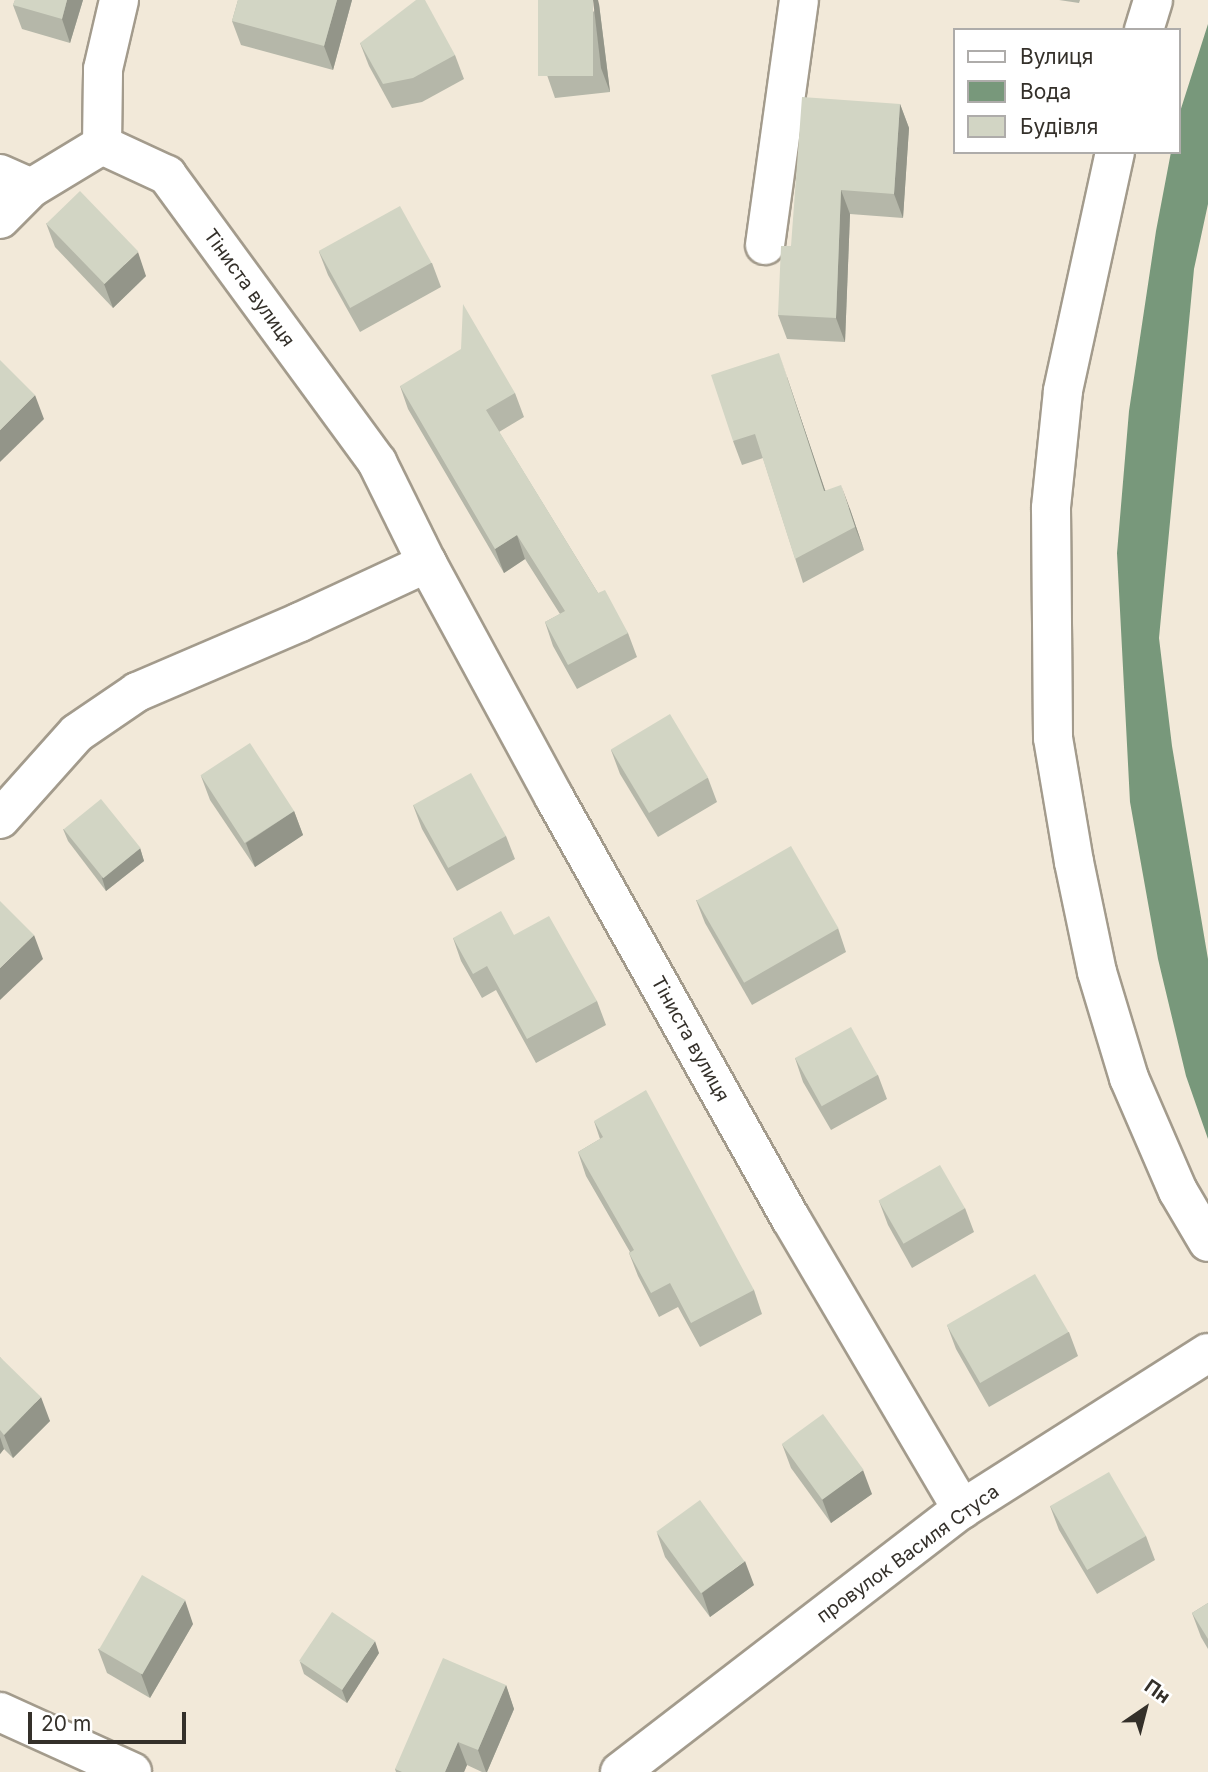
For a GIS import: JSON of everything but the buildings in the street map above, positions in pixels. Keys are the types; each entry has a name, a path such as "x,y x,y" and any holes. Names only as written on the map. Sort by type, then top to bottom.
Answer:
{"street":[{"path":"0,219 15,181 102,145 103,69 120,0"},
{"path":"765,245 799,0"},
{"path":"1145,28 1153,0"},
{"name":"Тіниста вулиця","path":"102,145 166,175 377,462 427,563 791,1219 962,1509"},
{"path":"1115,154 1063,391 1051,508 1053,738 1097,972 1129,1078 1178,1191 1208,1242"},
{"path":"0,819 77,733 137,691 300,622 427,563"},
{"name":"провулок Василя Стуса","path":"620,1772 962,1509 1208,1353"},
{"path":"0,1712 132,1772"}],"water":[{"path":"1208,24 1208,204 1194,269 1159,638 1172,746 1208,959 1208,1139 1186,1076 1158,959 1130,802 1117,553 1129,411 1156,231 1171,154 1180,154 1180,112"}]}
